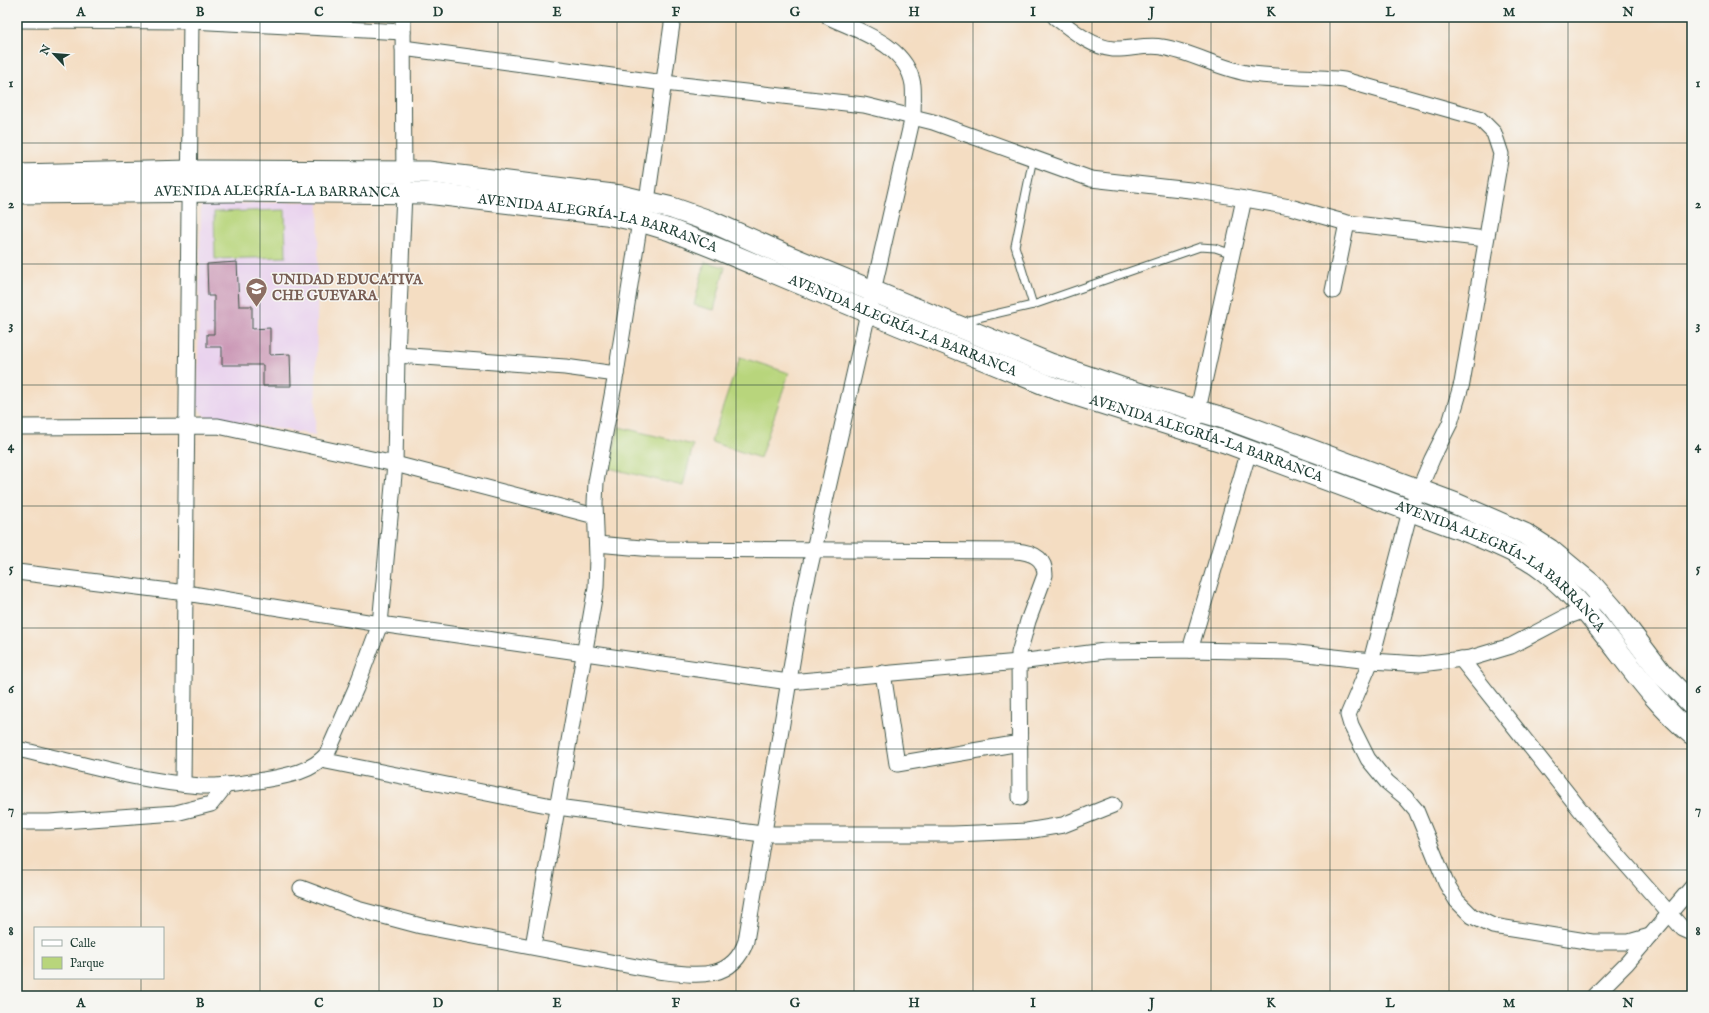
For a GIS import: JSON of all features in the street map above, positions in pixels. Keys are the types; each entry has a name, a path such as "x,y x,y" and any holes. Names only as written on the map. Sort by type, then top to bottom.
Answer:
{"main road":[{"name":"AVENIDA ALEGRÍA-LA BARRANCA","path":"17,175 190,171 428,172 585,191 647,201 712,222 961,328 1083,376 1230,420 1419,490 1488,517 1525,534 1570,565 1601,596 1662,674 1692,704"},
{"name":"AVENIDA ALEGRÍA-LA BARRANCA","path":"17,193 190,191 426,193 606,214 640,221 670,230 1054,388 1249,451 1472,533 1532,562 1558,582 1586,610 1650,693 1692,734"}],"street":[{"path":"533,946 596,587 596,482 616,374 640,221 647,201 673,17"},
{"path":"301,888 357,909 391,919 460,935 533,946 658,971 689,974 720,972 732,965 742,954 746,941 762,834 813,549 874,291 913,116 913,86 905,61 896,52 880,42 829,17"},
{"path":"1055,17 1082,37 1112,49 1160,46 1185,52 1229,68 1252,74 1321,77 1344,80 1479,118 1494,133 1501,154 1462,383 1450,423 1432,459 1410,511 1371,661 1348,715 1351,725 1368,759 1387,782 1404,796 1416,810 1446,883 1457,901 1472,916 1492,926 1592,942 1629,942 1650,936"},
{"path":"17,20 191,19 403,24 404,172 397,355 395,464 380,624 368,658 327,754 311,767 293,774 226,785 183,784 152,779 17,749"},
{"path":"183,784 191,19"},
{"path":"402,48 664,83 864,105 913,116 1091,179 1199,191 1290,207 1347,223 1486,239"},
{"path":"1193,432 1244,199"},
{"path":"1333,291 1347,223"},
{"path":"397,355 565,367 616,374"},
{"path":"17,427 187,425 218,426 238,429 395,464 595,516"},
{"path":"1190,650 1249,451"},
{"path":"597,544 653,549 1015,551 1032,554 1042,561 1045,575 1022,642 1019,662 1020,798"},
{"path":"17,572 186,593 380,624 789,682 1019,662 1105,651 1190,650 1289,652 1371,661 1420,664 1471,658 1511,646 1566,617 1586,610 1601,596"},
{"path":"1461,659 1601,836 1683,929 1692,933"},
{"path":"883,674 897,764 1020,742"},
{"path":"321,760 557,807 762,834 953,834 1026,830 1063,825 1113,805"},
{"path":"17,822 49,822 176,813 211,804 226,785"},
{"path":"1594,996 1627,963 1692,887"}],"lane":[{"path":"1033,158 1015,246 1033,305"},
{"path":"961,328 968,320 1033,305 1200,247 1215,248 1233,254"}],"shaded area":[{"path":"319,201 315,435 205,417 197,406 201,205"}],"green space":[{"path":"285,210 286,257 215,259 214,212"},
{"path":"705,262 725,267 714,310 694,305"},
{"path":"740,357 789,373 760,458 711,442"},
{"path":"1206,421 1411,494 1409,502 1204,429"},
{"path":"619,427 693,445 683,486 609,468"}],"building":[{"path":"237,262 239,306 252,306 252,329 270,328 270,355 290,354 291,386 263,386 263,365 222,365 222,347 207,347 207,334 214,334 214,296 208,296 207,264"}],"place":[{"name":"UNIDAD EDUCATIVA CHE GUEVARA","path":"257,308"}]}
